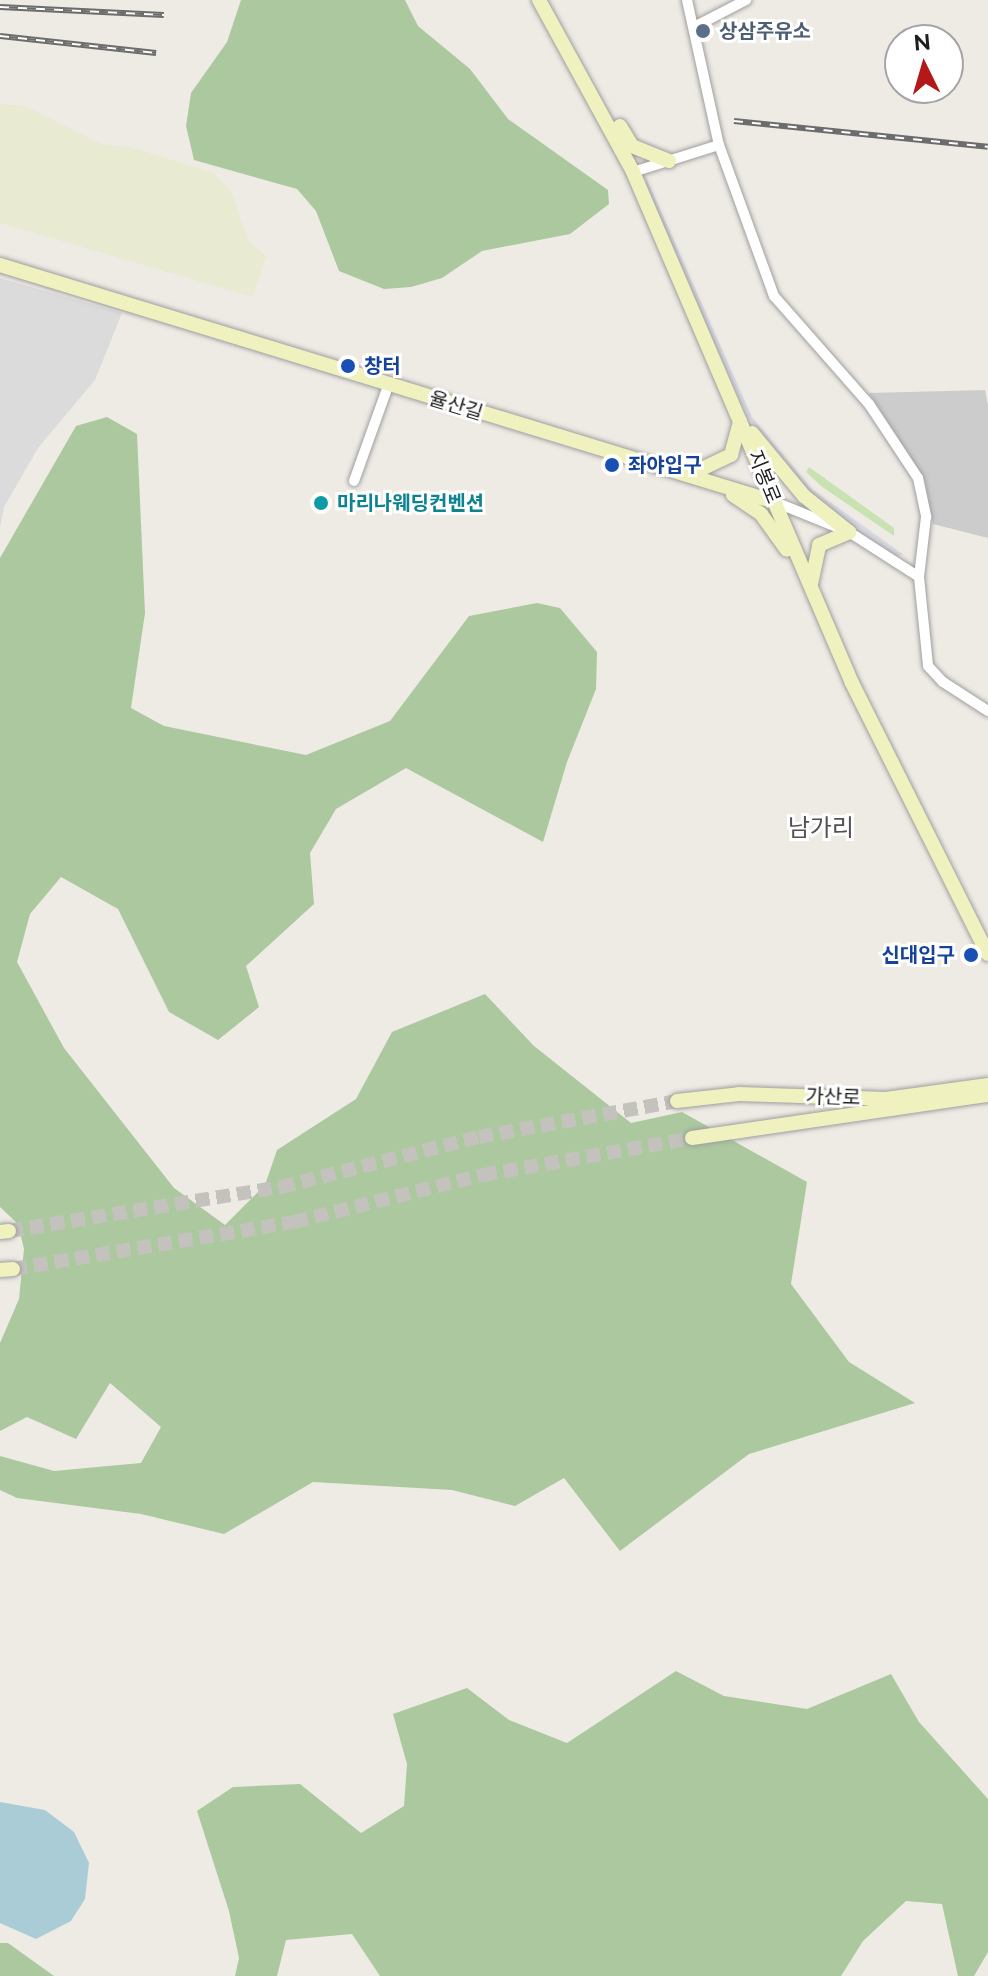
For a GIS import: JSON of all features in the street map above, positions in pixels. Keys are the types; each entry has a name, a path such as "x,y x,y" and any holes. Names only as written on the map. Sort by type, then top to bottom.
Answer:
{"main road":[{"name":"지봉로","path":"539,0 592,91 633,172 887,759 988,954"},
{"path":"592,91 632,146 669,161"},
{"name":"율산길","path":"0,265 775,502"},
{"path":"689,475 709,470 731,455 740,419"},
{"path":"740,419 804,496 849,532"},
{"path":"689,475 761,514 811,588"},
{"path":"811,588 813,552 825,538 849,532"},
{"name":"가산로","path":"692,1138 936,1098 988,1082"},
{"name":"가산로","path":"677,1101 739,1094 886,1099 988,1095"},
{"path":"936,1098 988,1102"}],"street":[{"path":"687,0 719,145 774,296 869,404 918,478 926,517 919,577 928,666 943,682 988,711"},
{"path":"694,27 746,0"},
{"path":"633,172 719,145"},
{"path":"354,481 388,386"},
{"path":"775,502 849,532 919,577"}],"shaded area":[{"path":"646,177 752,417 812,489 904,555 896,556 852,527 809,492 748,418 646,188"},
{"path":"0,278 122,313 95,380 38,448 4,507 0,528"},
{"path":"985,390 988,405 988,538 933,524 924,478 869,393"}],"green space":[{"path":"241,0 405,0 418,26 470,69 508,119 608,190 609,204 570,234 482,251 442,278 411,287 384,289 339,271 316,211 297,189 194,160 186,126 191,93 227,42"},
{"path":"0,104 25,106 103,145 130,147 214,173 232,193 248,240 266,256 253,297 0,223"},
{"path":"107,417 137,434 145,613 131,708 164,726 306,755 390,721 469,616 537,603 560,608 597,652 596,689 567,762 543,842 406,768 336,809 310,853 314,904 246,966 259,1007 218,1040 169,1012 118,909 61,877 30,914 17,962 64,1048 174,1188 225,1225 265,1185 277,1150 356,1099 392,1032 485,994 534,1046 631,1123 682,1112 807,1182 791,1284 849,1362 915,1403 749,1454 620,1551 564,1478 515,1506 452,1490 313,1482 224,1534 141,1514 17,1498 0,1490 0,1456 54,1471 141,1463 161,1427 110,1383 76,1439 27,1417 0,1431 0,1343 19,1299 24,1249 18,1224 0,1207 0,558 76,426"},
{"path":"809,467 894,528 894,536 821,486 806,472"},
{"path":"676,1671 724,1696 807,1709 891,1674 919,1722 988,1799 988,1952 974,1976 958,1976 942,1904 906,1901 863,1941 841,1976 380,1976 352,1934 286,1940 277,1976 235,1976 239,1958 229,1911 197,1811 233,1787 300,1784 361,1833 404,1806 407,1764 393,1714 467,1688 509,1720 567,1743"},
{"path":"0,1943 8,1943 54,1976 0,1976"}],"water":[{"path":"0,1802 45,1810 74,1832 89,1863 85,1899 71,1921 36,1939 0,1923"}],"tunnel":[{"path":"9,1231 281,1187 479,1137 677,1101"},
{"path":"13,1269 294,1222 483,1175 692,1138"}],"railway":[{"path":"0,7 164,15"},
{"path":"0,36 156,53"},
{"path":"734,121 988,147"}],"place":[{"name":"상삼주유소","path":"703,31"},
{"name":"창터","path":"348,366"},
{"name":"좌야입구","path":"612,465"},
{"name":"마리나웨딩컨벤션","path":"321,503"},
{"name":"신대입구","path":"971,955"}],"district":[{"name":"남가리","path":"821,828"}]}
